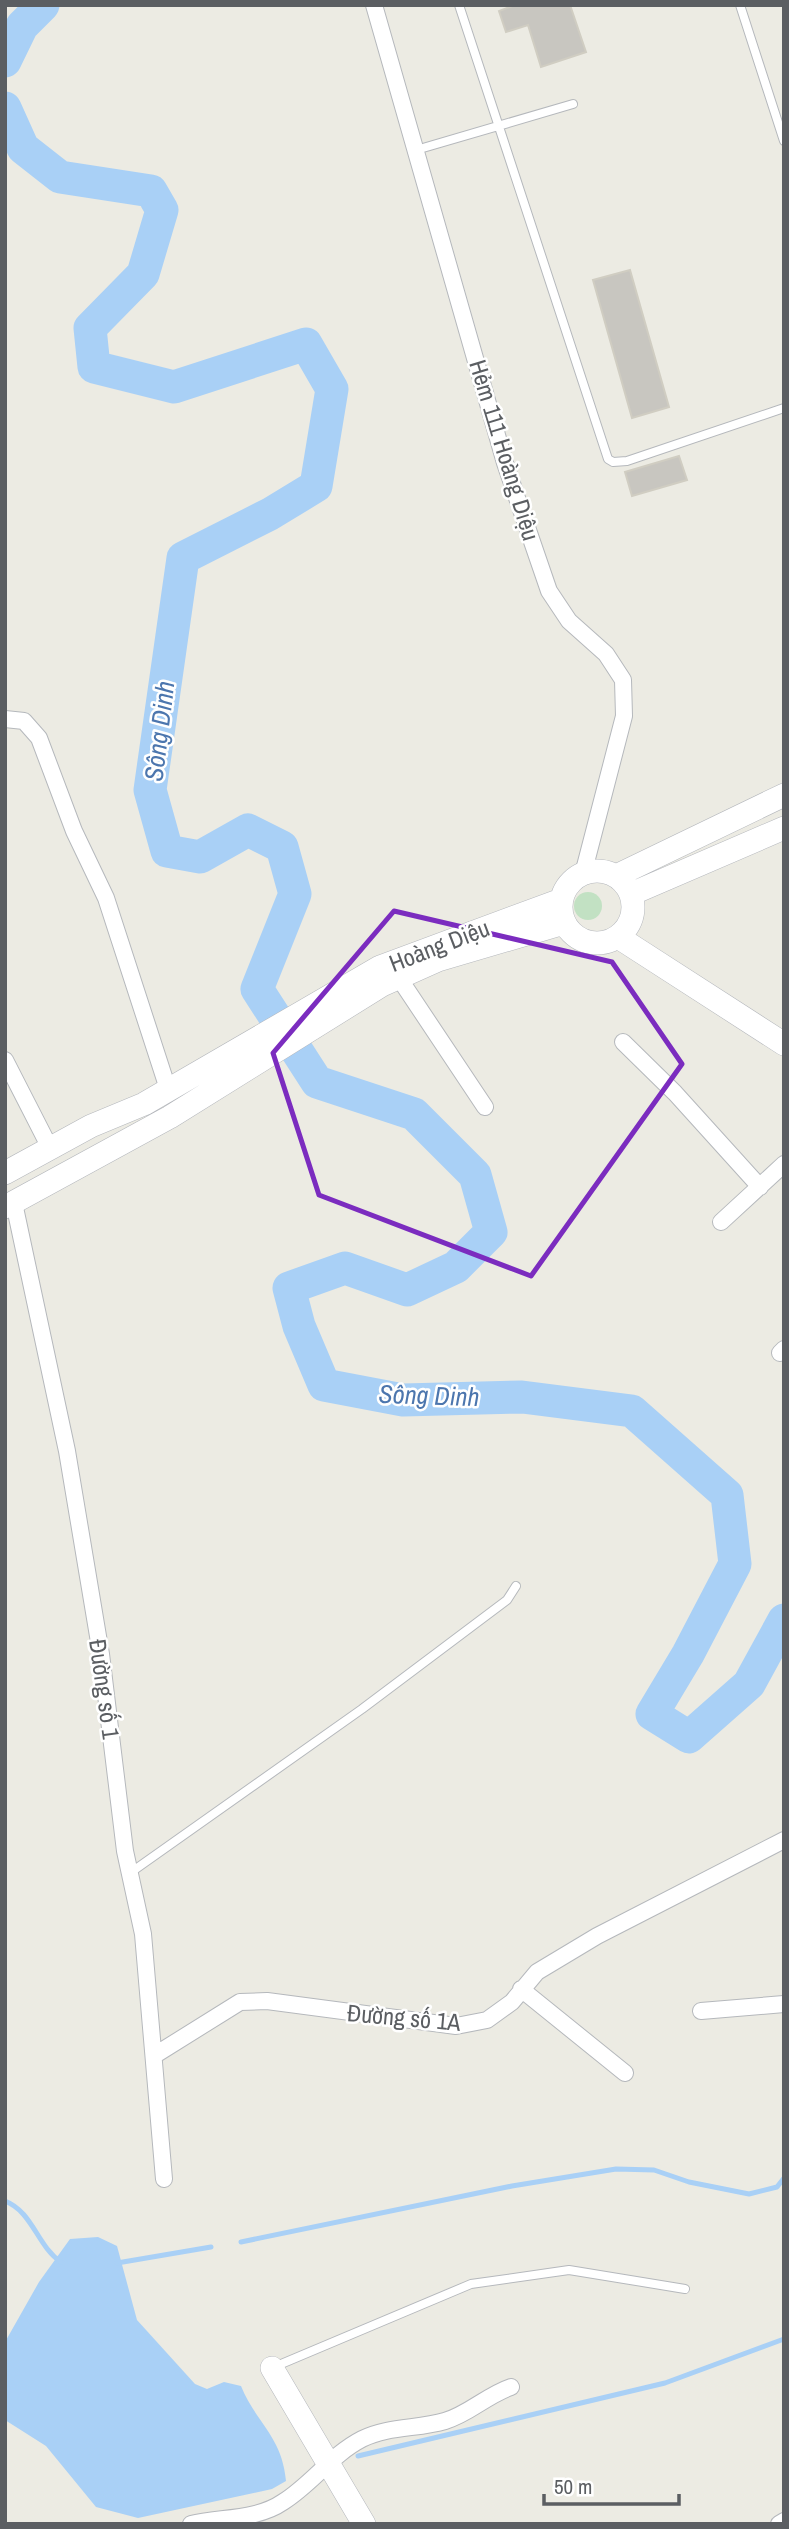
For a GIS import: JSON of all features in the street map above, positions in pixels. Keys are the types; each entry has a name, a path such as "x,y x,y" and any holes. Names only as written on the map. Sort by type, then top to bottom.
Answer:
{"main road":[{"path":"616,876 784,795"},
{"path":"631,894 784,828"},
{"path":"606,872 616,876 631,894 632,918 618,937 608,942 587,943 569,932 562,911 565,889 583,874 606,872"},
{"name":"Hoàng Diệu","path":"327,1007 562,911"},
{"name":"Hoàng Diệu","path":"327,1007 412,953 562,911"},
{"path":"618,937 784,1044"},
{"path":"5,1173 327,1007"},
{"path":"10,1205 108,1153 208,1093 327,1007"},
{"path":"272,2368 364,2524"}],"street":[{"name":"Hẻm 111 Hoàng Diệu","path":"374,5 505,463 549,591 569,621 606,654 623,680 624,716 583,874"},
{"path":"5,719 24,722 39,738 74,831 106,898 169,1089"},
{"path":"399,978 485,1107"},
{"path":"623,1042 676,1093 760,1187"},
{"path":"5,1060 50,1148"},
{"path":"721,1223 784,1164"},
{"name":"Đường số 1","path":"10,1205 67,1451 101,1654 130,1873 143,1934 164,2179"},
{"name":"Đường số 1A","path":"155,2055 240,2002 267,2001 456,2026 487,2020 512,2002 537,1972 597,1936 784,1840"},
{"path":"521,1989 625,2073"},
{"path":"701,2011 784,2004"},
{"path":"191,2524 247,2516 283,2503 328,2462 363,2438 398,2428 447,2420 490,2395 511,2387"}],"lane":[{"path":"459,5 608,459 613,462 626,461 784,408"},
{"path":"740,5 784,141"},
{"path":"416,150 573,104"},
{"path":"130,1873 362,1709 507,1600 516,1586"},
{"path":"272,2368 471,2284 569,2270 685,2289"}],"highlighted area":[{"path":"394,911 612,962 682,1064 531,1276 319,1195 273,1053"}],"green space":[{"path":"588,892 598,896 602,906 598,916 588,920 578,916 574,906 578,896"}],"water":[{"path":"98,2237 117,2246 137,2320 195,2384 207,2389 224,2382 241,2386 274,2441 284,2466 286,2481 272,2489 138,2518 96,2507 46,2446 5,2420 5,2342 39,2282 70,2239"}],"building":[{"path":"515,5 570,5 586,52 541,67 528,25 506,32 499,11"},
{"path":"630,270 669,407 632,418 593,280"},
{"path":"679,456 687,480 632,496 625,472"}],"waterway":[{"name":"Sông Dinh","path":"5,61 22,26 43,5"},
{"name":"Sông Dinh","path":"5,108 23,148 60,177 151,191 162,210 143,274 90,328 94,367 174,387 306,344 332,389 316,486 270,514 183,558 150,790 167,851 200,857 248,830 282,847 295,894 257,989 317,1082 414,1114 475,1175 491,1232 456,1267 407,1290 345,1268 289,1288 299,1326 324,1385 403,1400 522,1397 632,1411 727,1495 735,1564 688,1654 652,1714 689,1737 749,1684 784,1620"},
{"path":"241,2242 512,2186 616,2169 654,2170 689,2182 749,2194 777,2187 784,2178"},
{"path":"5,2201 22,2213 46,2247 61,2262"},
{"path":"117,2263 211,2247"},
{"path":"358,2456 665,2383 784,2339"}]}
